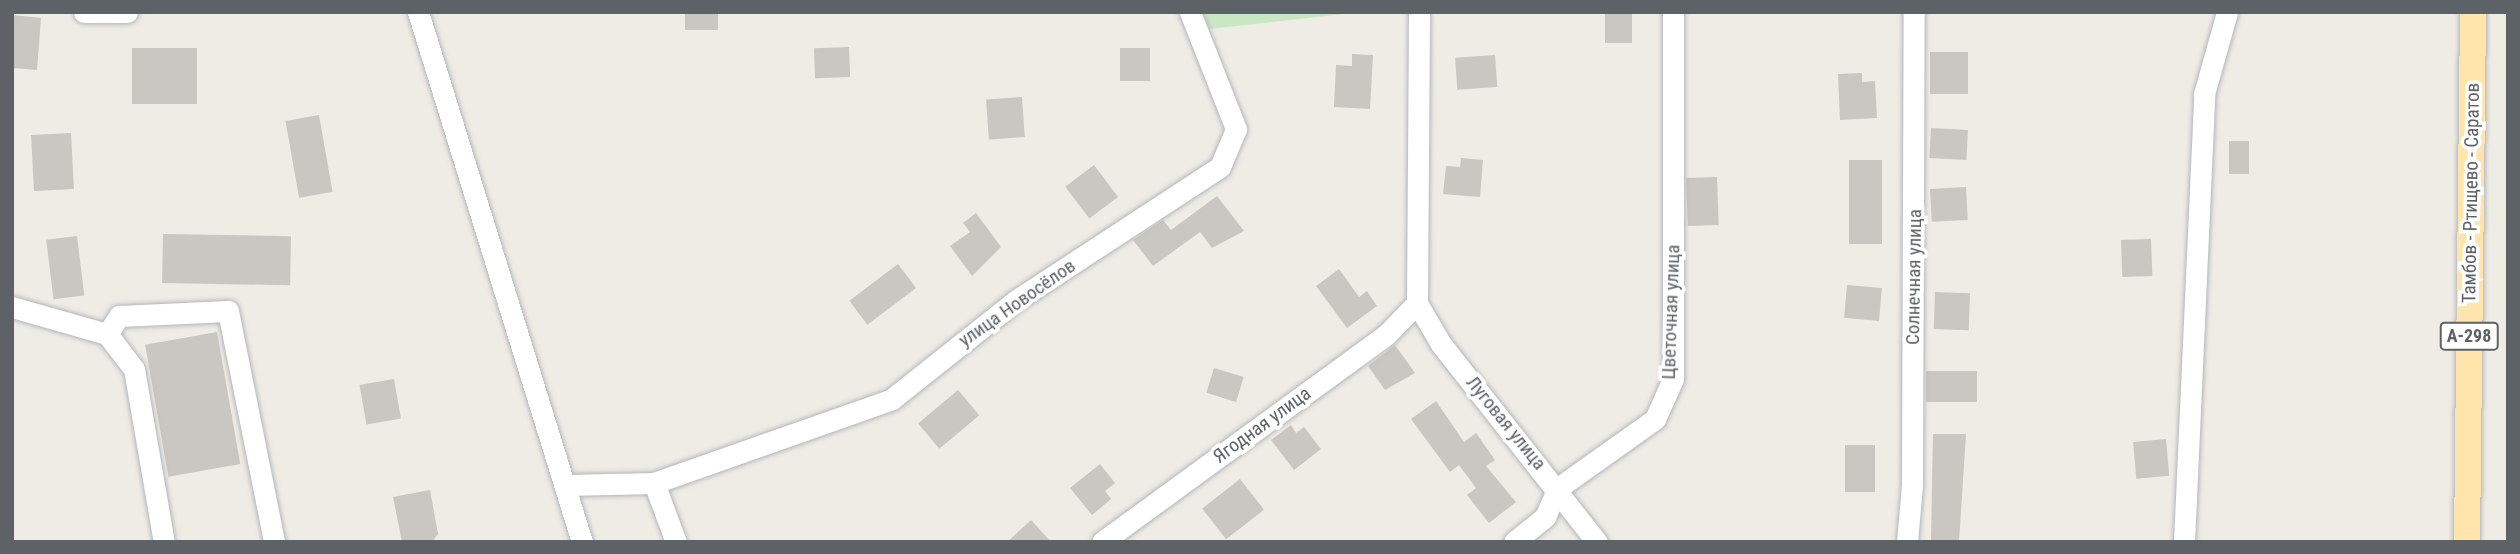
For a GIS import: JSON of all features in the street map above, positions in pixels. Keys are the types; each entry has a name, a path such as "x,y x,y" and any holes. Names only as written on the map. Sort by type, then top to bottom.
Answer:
{"main road":[{"name":"Тамбов - Ртищево - Саратов","path":"2467,542 2473,12"}],"street":[{"path":"84,12 127,12"},
{"path":"418,12 582,542"},
{"name":"улица Новосёлов","path":"566,485 654,483 892,399 1015,301 1220,167 1236,129 1190,12"},
{"path":"1417,303 1419,12"},
{"name":"Цветочная улица","path":"1514,542 1545,517 1558,488 1655,419 1673,379 1673,12"},
{"name":"Солнечная улица","path":"1907,542 1912,485 1914,12"},
{"path":"2184,542 2204,94 2227,12"},
{"name":"Луговая улица","path":"1417,303 1441,344 1558,488 1597,542"},
{"name":"Ягодная улица","path":"1102,542 1387,334 1417,303"},
{"path":"12,307 107,334 134,369 164,542"},
{"path":"107,334 119,316 228,311 274,542"},
{"path":"654,483 676,542"}],"green space":[{"path":"1203,12 1360,12 1209,29"}],"building":[{"path":"685,12 718,12 718,30 685,30"},
{"path":"1605,12 1632,12 1632,43 1605,43"},
{"path":"12,15 41,18 37,70 12,68"},
{"path":"849,47 850,77 815,78 814,48"},
{"path":"132,48 197,48 197,104 132,104"},
{"path":"1120,48 1150,48 1150,81 1120,81"},
{"path":"1930,52 1968,52 1968,94 1930,94"},
{"path":"1352,54 1373,55 1370,109 1334,107 1336,65 1352,66"},
{"path":"1495,55 1497,87 1457,90 1455,58"},
{"path":"1862,73 1862,82 1875,81 1877,118 1840,120 1838,74"},
{"path":"1022,97 1025,137 989,139 986,100"},
{"path":"319,115 333,192 299,198 286,121"},
{"path":"1931,128 1968,130 1966,160 1929,158"},
{"path":"71,133 74,189 34,191 31,135"},
{"path":"2229,141 2249,141 2249,174 2229,174"},
{"path":"1461,158 1483,160 1480,197 1443,194 1446,166 1460,167"},
{"path":"1849,160 1882,160 1882,244 1849,244"},
{"path":"1094,165 1118,197 1089,219 1065,187"},
{"path":"1717,177 1719,225 1688,226 1686,178"},
{"path":"1966,187 1968,220 1932,222 1930,189"},
{"path":"1217,196 1244,231 1212,248 1200,232 1153,266 1133,240 1163,220 1171,230"},
{"path":"976,213 1001,247 972,276 950,246 970,232 963,223"},
{"path":"163,234 291,236 290,285 162,283"},
{"path":"77,236 84,296 54,299 46,240"},
{"path":"2151,239 2152,276 2122,277 2121,240"},
{"path":"898,264 916,288 867,325 849,301"},
{"path":"1339,269 1359,297 1367,291 1377,306 1347,328 1316,286"},
{"path":"1847,285 1882,288 1879,321 1844,318"},
{"path":"1935,292 1970,293 1969,330 1934,329"},
{"path":"217,332 240,464 168,477 145,345"},
{"path":"1395,345 1415,373 1385,390 1368,366"},
{"path":"1214,368 1244,377 1236,402 1206,393"},
{"path":"1926,371 1977,371 1977,402 1926,402"},
{"path":"394,379 401,418 366,424 360,385"},
{"path":"958,390 979,415 939,449 918,423"},
{"path":"1436,401 1464,442 1476,433 1495,460 1486,466 1516,502 1489,523 1467,495 1476,488 1459,465 1450,472 1411,419"},
{"path":"1291,425 1296,433 1304,427 1321,449 1294,470 1271,440"},
{"path":"1933,434 1966,434 1959,542 1931,542"},
{"path":"2166,439 2169,476 2136,479 2133,442"},
{"path":"1845,445 1875,445 1875,492 1845,492"},
{"path":"1100,464 1115,483 1105,491 1111,499 1092,515 1070,488"},
{"path":"1240,479 1264,510 1226,539 1202,509"},
{"path":"430,490 438,534 432,542 402,542 393,497"},
{"path":"1031,520 1051,542 1007,542"}]}
